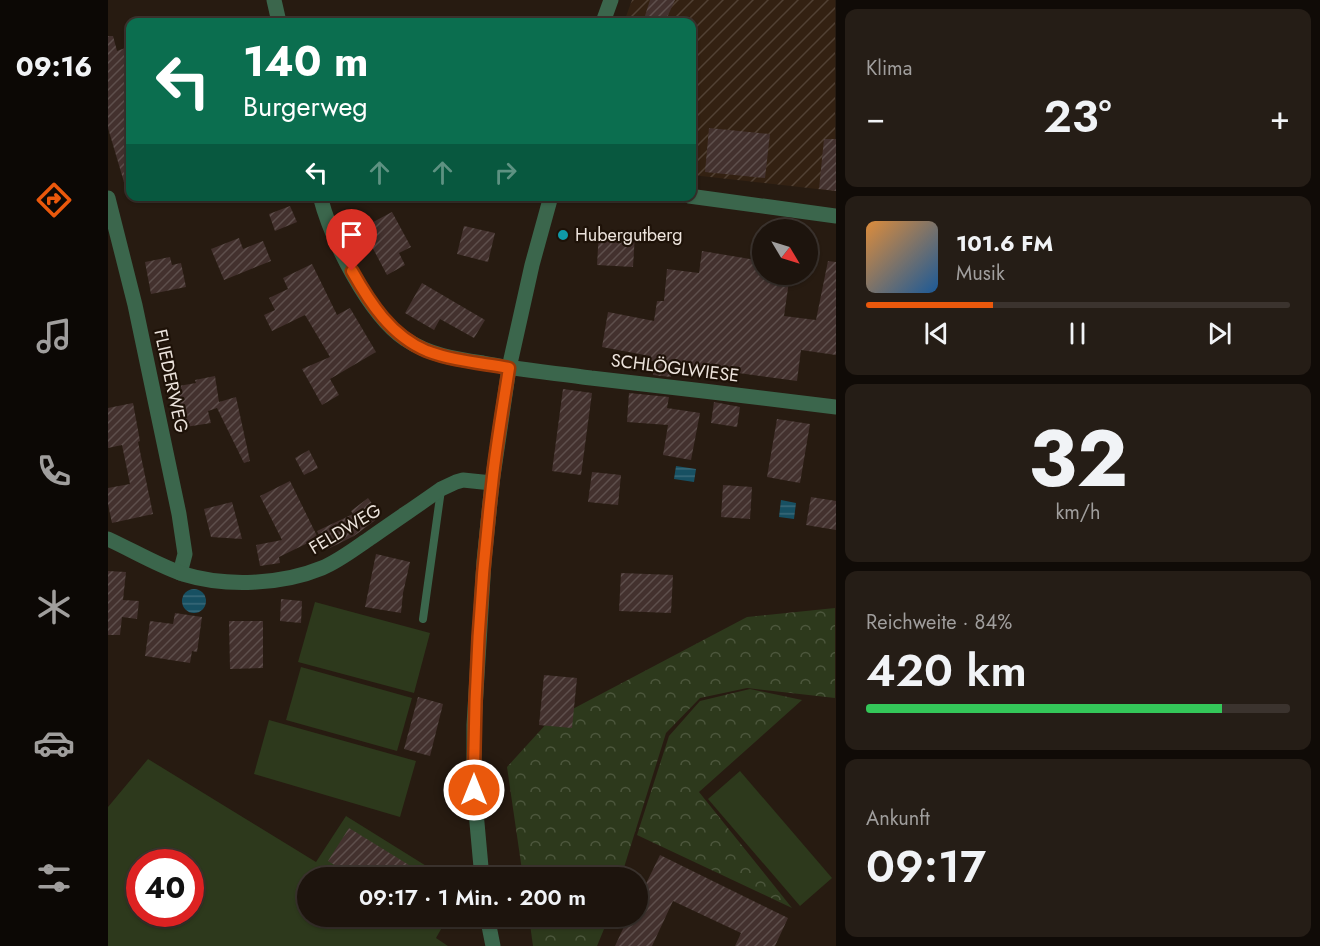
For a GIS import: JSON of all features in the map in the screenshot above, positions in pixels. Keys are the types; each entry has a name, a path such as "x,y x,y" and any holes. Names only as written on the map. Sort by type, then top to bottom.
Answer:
{"street":[{"path":"274,0 278,18"},
{"path":"604,18 611,0"},
{"path":"696,197 836,216"},
{"name":"FLIEDERWEG","path":"108,198 135,304 178,514 184,554 180,573"},
{"name":"SCHLÖGLWIESE","path":"322,201 331,232 371,302 390,326 405,339 426,350 442,356 509,368 836,407"},
{"path":"481,867 474,790 474,725 484,561 492,483 509,368 532,265 550,201"},
{"name":"FELDWEG","path":"108,538 180,573 199,578 216,581 256,582 280,580 324,567 441,489 456,482 463,480 492,483"},
{"path":"489,927 493,946"}],"lane":[{"path":"423,619 441,489"}],"shaded area":[{"path":"632,0 835,0 835,191 696,175 696,18 625,18"}],"green space":[{"path":"315,602 430,633 414,693 298,662"},
{"path":"835,608 835,698 747,688 700,698 666,733 624,867 522,867 507,767 548,722 747,617"},
{"path":"301,667 412,698 397,751 286,720"},
{"path":"750,689 802,700 699,792 792,908 637,835 669,736 700,701"},
{"path":"269,720 416,761 400,817 254,774"},
{"path":"148,759 316,862 346,816 428,867 297,867 297,927 442,927 436,938 448,946 108,946 108,807"},
{"path":"740,771 832,878 800,906 708,799"},
{"path":"530,927 605,927 597,946 533,946"}],"water":[{"path":"676,466 696,469 694,482 674,479"},
{"path":"781,500 796,503 794,519 779,517"},
{"path":"194,589 202,593 206,601 202,609 194,613 186,609 182,601 186,593"}],"building":[{"path":"650,0 675,0 667,18 644,18"},
{"path":"108,36 113,36 117,51 126,48 126,189 108,128"},
{"path":"709,128 770,134 765,178 705,172"},
{"path":"824,139 836,139 836,191 819,189"},
{"path":"290,206 297,222 275,231 269,214"},
{"path":"392,212 411,247 399,253 405,265 387,275 362,228"},
{"path":"464,226 495,233 488,262 457,254"},
{"path":"599,232 635,234 633,267 597,265"},
{"path":"239,238 243,249 263,241 271,261 224,280 211,249"},
{"path":"702,251 752,259 752,285 788,285 784,316 816,320 828,261 836,262 836,355 801,350 797,381 673,364 671,377 653,375 654,361 649,361 650,356 602,347 608,312 654,321 657,301 664,301 667,269 699,273"},
{"path":"170,257 172,265 181,263 186,287 151,294 145,262"},
{"path":"312,264 337,315 350,308 376,352 330,379 339,395 322,405 302,369 330,357 305,315 272,331 264,315 275,310 269,298 288,289 283,278"},
{"path":"422,283 485,320 474,338 440,319 434,330 405,313"},
{"path":"215,376 219,402 236,397 250,461 244,463 217,408 208,411 211,423 179,428 173,387 196,383 195,380"},
{"path":"563,389 592,393 581,475 552,471"},
{"path":"629,393 669,397 667,408 700,413 691,460 663,455 668,425 627,422"},
{"path":"714,402 740,407 737,427 711,423"},
{"path":"133,403 140,441 138,442 153,514 112,523 108,504 108,488 130,484 122,445 108,448 108,408"},
{"path":"777,419 810,424 800,483 767,477"},
{"path":"309,450 318,468 304,475 295,458"},
{"path":"592,472 621,475 618,505 588,502"},
{"path":"290,481 318,538 279,557 280,563 260,566 256,545 282,540 260,496"},
{"path":"723,485 752,487 750,519 721,517"},
{"path":"811,497 836,501 836,530 806,525"},
{"path":"368,498 381,516 354,536 326,550 317,531 353,514 351,511"},
{"path":"232,502 242,539 211,537 204,509"},
{"path":"376,554 410,562 401,613 365,607"},
{"path":"108,571 126,572 123,600 139,601 137,619 122,617 120,635 108,635"},
{"path":"621,573 673,575 671,613 619,611"},
{"path":"281,599 302,601 301,623 280,621"},
{"path":"175,613 202,617 197,652 192,651 190,663 145,656 150,621 173,624"},
{"path":"229,621 263,621 263,668 230,669"},
{"path":"544,675 577,678 572,728 539,725"},
{"path":"418,697 443,704 430,756 404,749"},
{"path":"349,828 412,867 338,867 328,861"},
{"path":"660,855 788,918 775,946 735,946 741,933 673,901 652,946 615,946 624,927 648,927 648,880"}],"place":[{"name":"Hubergutberg","path":"563,235"}],"route":[{"path":"352,271 377,310 405,339 442,356 509,368 492,483 484,561 474,725 474,790"}]}
